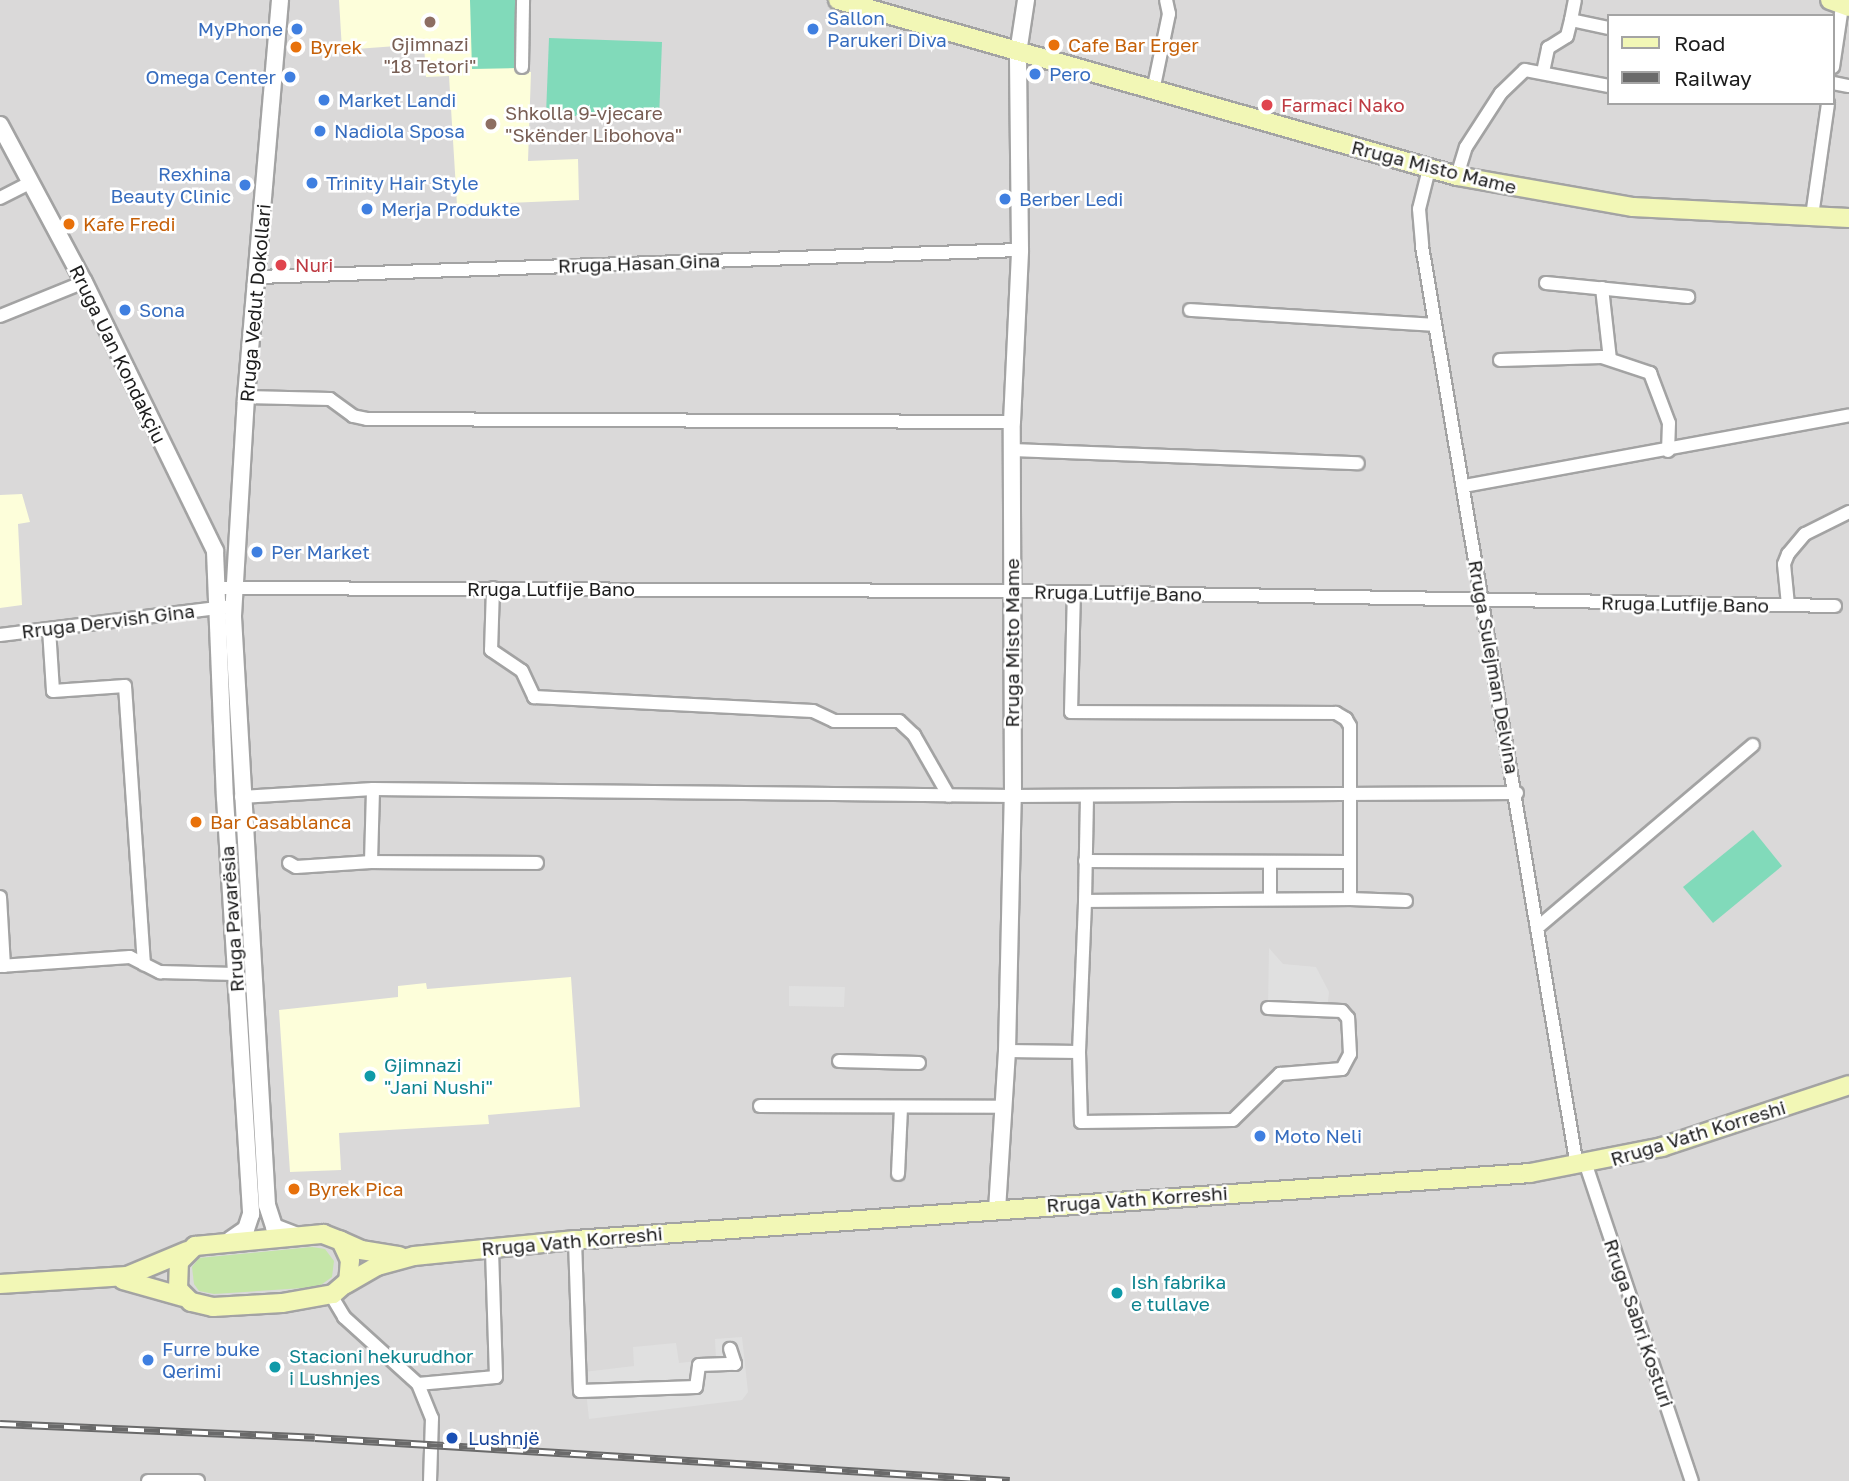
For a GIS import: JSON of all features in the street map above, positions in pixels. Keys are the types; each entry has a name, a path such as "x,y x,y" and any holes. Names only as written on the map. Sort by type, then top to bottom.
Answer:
{"main road":[{"name":"Rruga Misto Mame","path":"838,0 1023,55 1457,176 1633,208 1849,218"},
{"name":"Rruga Vath Korreshi","path":"338,1289 377,1266 414,1256 492,1248 1530,1173 1581,1166 1662,1147 1849,1085"},
{"name":"Rruga Vath Korreshi","path":"187,1251 230,1240 323,1234 369,1252 414,1256"},
{"path":"106,1278 144,1283 220,1307 338,1289 350,1259 339,1239"},
{"path":"183,1297 177,1289 177,1271 187,1251"},
{"path":"0,1284 106,1278 151,1269 187,1251"}],"street":[{"name":"Rruga Vedut Dokollari","path":"225,589 237,532 280,0"},
{"path":"522,67 523,0"},
{"name":"Rruga Misto Mame","path":"997,1210 1007,1051 1013,796 1012,422 1020,250 1020,75 1026,0"},
{"name":"Rruga Misto Mame","path":"1023,55 1037,0"},
{"path":"1153,91 1169,13 1166,0"},
{"path":"1543,72 1548,48 1567,36 1575,0"},
{"path":"1835,50 1840,5"},
{"path":"1571,20 1608,28"},
{"path":"1457,176 1466,148 1501,93 1525,70 1608,86"},
{"path":"1812,216 1828,105"},
{"name":"Rruga Uan Kondakçiu","path":"0,125 84,282 212,543 225,589"},
{"name":"Rruga Sulejman Delvina","path":"1429,169 1419,209 1420,228 1517,793 1537,928 1581,1166"},
{"path":"0,198 31,182"},
{"name":"Rruga Hasan Gina","path":"258,276 1020,250"},
{"path":"0,316 84,282"},
{"path":"1546,283 1688,296"},
{"path":"1602,288 1610,359"},
{"path":"1190,310 1435,325"},
{"path":"1500,360 1610,359 1650,373 1669,423 1668,451"},
{"path":"246,397 330,399 353,416 367,419 1012,422"},
{"path":"1464,485 1668,451 1849,415"},
{"path":"1012,450 1358,463"},
{"path":"1788,605 1784,565 1788,554 1805,534 1849,512"},
{"path":"212,543 227,548 237,532"},
{"path":"492,588 491,650 522,671 534,697 544,701 813,711 834,721 898,721 914,735 949,796"},
{"name":"Rruga Lutfije Bano","path":"225,589 1011,591 1835,606"},
{"name":"Rruga Pavarësia","path":"225,589 235,974 251,1214 245,1231 230,1240"},
{"path":"1074,592 1071,712 1336,713 1350,726 1350,899"},
{"name":"Rruga Pavarësia","path":"225,607 241,797 267,1205 274,1227 297,1236"},
{"name":"Rruga Dervish Gina","path":"0,635 225,607"},
{"path":"49,629 53,691 125,686 144,964"},
{"path":"1537,928 1753,745"},
{"path":"372,862 373,789"},
{"path":"241,797 373,789 949,796 1517,793"},
{"path":"1087,796 1079,1052 1081,1122 1233,1121 1280,1074 1342,1069 1350,1054 1348,1018 1342,1011 1268,1008"},
{"path":"1086,861 1350,862"},
{"path":"289,863 296,867 372,862 537,863"},
{"path":"1270,862 1270,899"},
{"path":"0,897 2,966 130,957 160,972 235,974"},
{"path":"1085,901 1406,901"},
{"path":"1007,1051 1079,1052"},
{"path":"839,1061 919,1063"},
{"path":"760,1106 1003,1107"},
{"path":"898,1174 901,1107"},
{"name":"Rruga Sabri Kosturi","path":"1581,1166 1692,1481"},
{"path":"575,1240 580,1391 696,1387 699,1365 736,1364 730,1349"},
{"path":"418,1384 496,1377 492,1248"},
{"path":"338,1289 344,1317 418,1384 432,1418 430,1481"},
{"path":"148,1481 198,1481"}],"shaded area":[{"path":"0,0 1849,0 1849,1481 0,1481"},
{"path":"339,0 519,0 520,71 531,72 528,161 578,159 579,200 457,205 449,76 426,77 424,44 342,50"},
{"path":"22,494 30,522 18,524 22,605 0,608 0,495"},
{"path":"1270,862 1350,862 1350,899 1270,899"},
{"path":"1269,948 1283,964 1316,967 1329,992 1327,1010 1268,1008"},
{"path":"571,977 580,1107 488,1115 489,1124 339,1133 341,1170 290,1172 279,1010 398,997 398,986 426,983 427,989"},
{"path":"789,986 845,987 844,1007 789,1006"},
{"path":"742,1337 748,1392 742,1400 589,1419 584,1372 634,1366 633,1347 676,1343 679,1363 716,1359 715,1339"}],"green space":[{"path":"470,0 516,0 518,68 472,69"},
{"path":"549,38 662,42 659,119 546,115"},
{"path":"1753,830 1782,866 1713,923 1683,887"},
{"path":"312,1247 325,1249 334,1261 332,1277 318,1287 214,1294 199,1291 194,1284 192,1267 199,1258"}],"railway":[{"path":"0,1424 315,1438 1010,1481"}],"place":[{"name":"Gjimnazi \"18 Tetori\"","path":"430,22"},
{"name":"MyPhone","path":"297,29"},
{"name":"Sallon Parukeri Diva","path":"813,29"},
{"name":"Cafe Bar Erger","path":"1054,45"},
{"name":"Byrek","path":"296,47"},
{"name":"Pero","path":"1035,74"},
{"name":"Omega Center","path":"290,77"},
{"name":"Market Landi","path":"324,100"},
{"name":"Farmaci Nako","path":"1267,105"},
{"name":"Shkolla 9-vjecare \"Skënder Libohova\"","path":"491,124"},
{"name":"Nadiola Sposa","path":"320,131"},
{"name":"Trinity Hair Style","path":"312,183"},
{"name":"Rexhina Beauty Clinic","path":"245,185"},
{"name":"Berber Ledi","path":"1005,199"},
{"name":"Merja Produkte","path":"367,209"},
{"name":"Kafe Fredi","path":"69,224"},
{"name":"Nuri","path":"281,265"},
{"name":"Sona","path":"125,310"},
{"name":"Per Market","path":"257,552"},
{"name":"Bar Casablanca","path":"196,822"},
{"name":"Gjimnazi \"Jani Nushi\"","path":"370,1076"},
{"name":"Moto Neli","path":"1260,1136"},
{"name":"Byrek Pica","path":"294,1189"},
{"name":"Ish fabrika e tullave","path":"1117,1293"},
{"name":"Furre buke Qerimi","path":"148,1360"},
{"name":"Stacioni hekurudhor i Lushnjes","path":"275,1367"},
{"name":"Lushnjë","path":"452,1438"}]}
